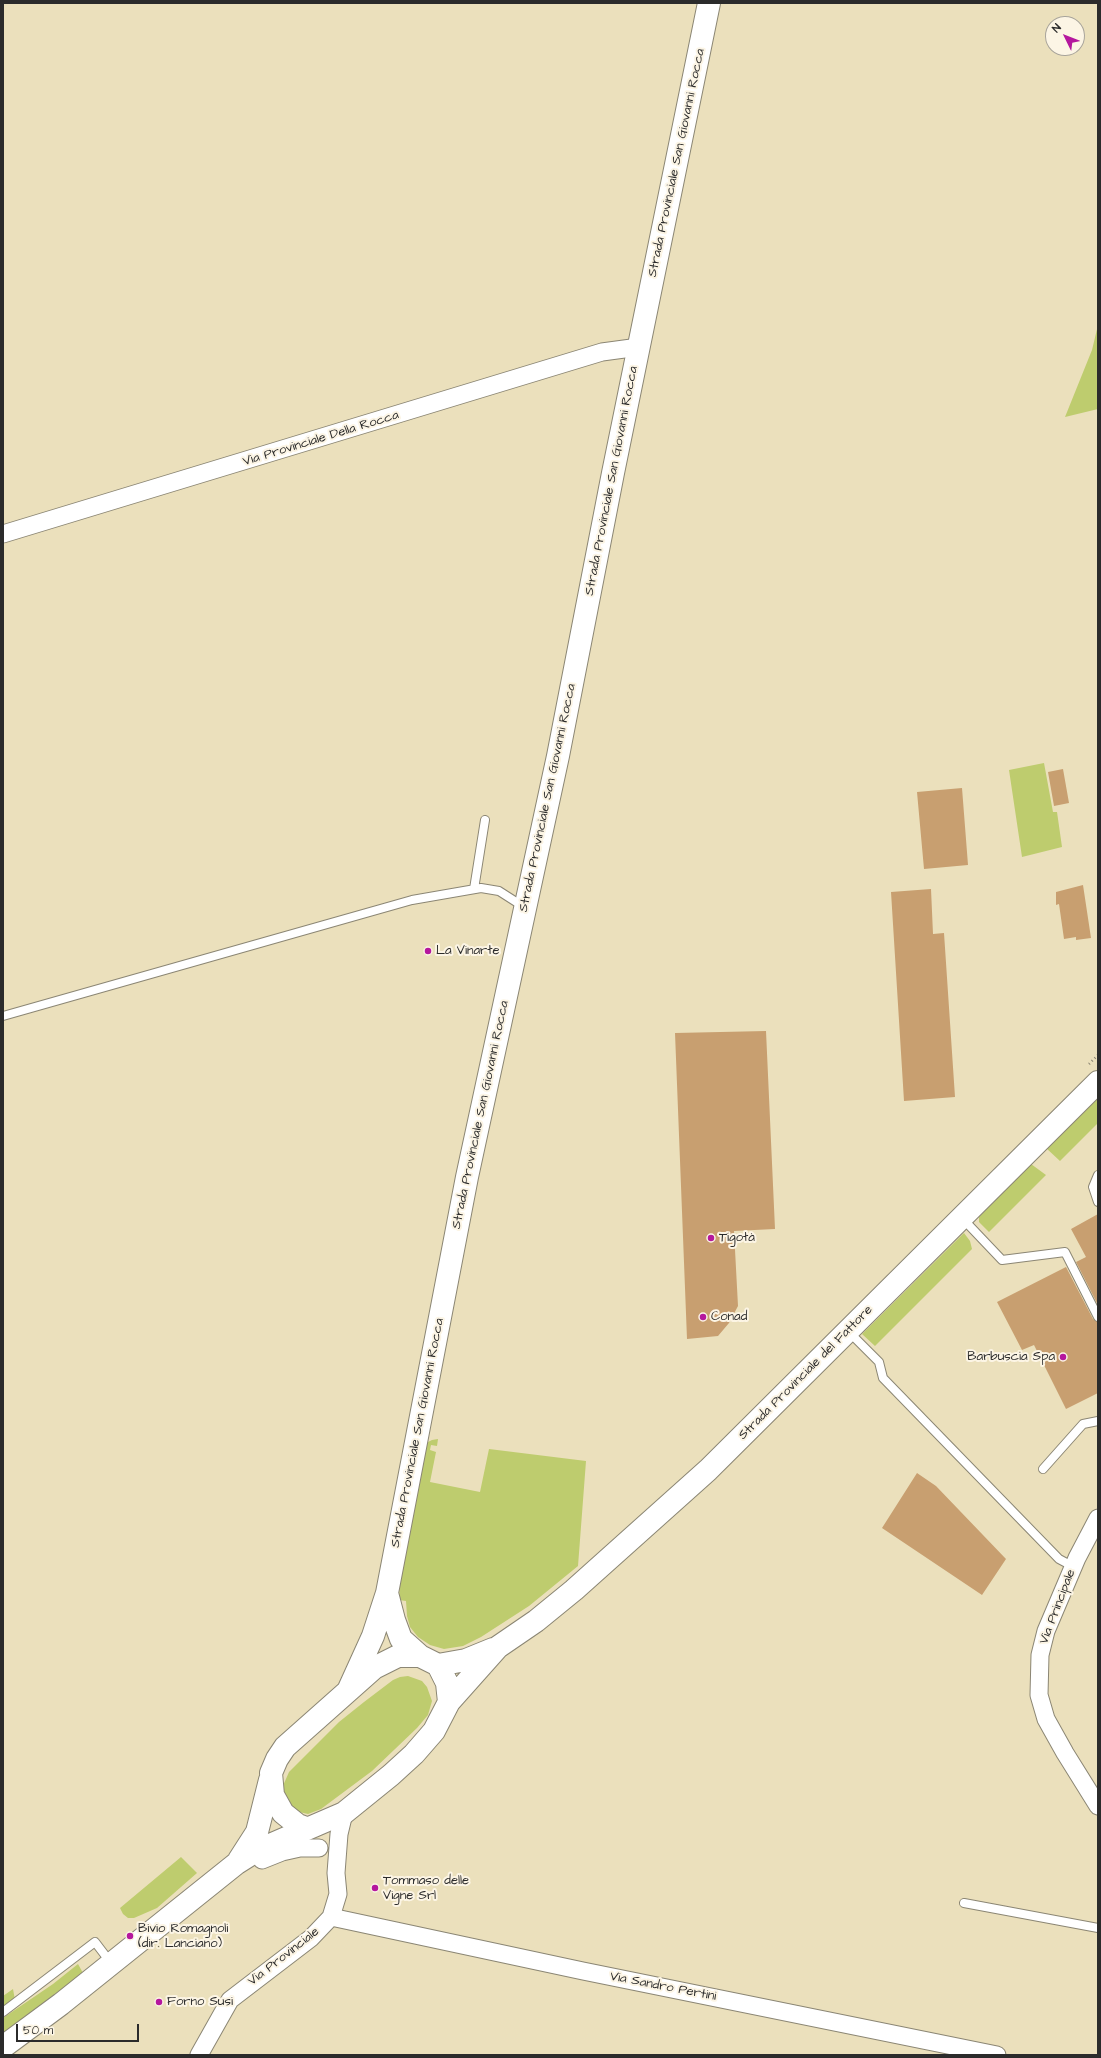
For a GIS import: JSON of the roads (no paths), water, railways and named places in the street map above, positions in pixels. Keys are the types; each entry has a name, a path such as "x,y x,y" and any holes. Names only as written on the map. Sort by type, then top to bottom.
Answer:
{"main road":[{"name":"Strada Provinciale San Giovanni Rocca","path":"348,1691 373,1636 387,1593 467,1177 558,756 639,347 710,3"},
{"name":"Strada Provinciale del Fattore","path":"271,1773 277,1759 285,1748 374,1668 398,1656 429,1661 466,1660 498,1647 536,1621 574,1590 708,1470 962,1218 1093,1074"},
{"name":"Strada Provinciale San Giovanni Rocca","path":"387,1593 401,1639 429,1661"},
{"name":"Strada Provinciale del Fattore","path":"306,1828 318,1826 344,1813 391,1775 414,1754 434,1730 449,1702 498,1647"},
{"path":"429,1661 447,1683 449,1702"},
{"path":"271,1773 273,1795 283,1813 298,1825 306,1828"},
{"path":"237,1863 257,1832 271,1773"},
{"path":"3,2047 61,2004 237,1863 256,1852 306,1828"}],"street":[{"name":"Via Provinciale Della Rocca","path":"3,534 602,352 639,347"},
{"name":"Via Principale","path":"1098,1518 1074,1567 1046,1631 1040,1655 1039,1695 1046,1719 1098,1806"},
{"name":"Via Provinciale","path":"199,2055 230,2000 311,1938 331,1917 338,1894 336,1873 339,1834 344,1813"},
{"name":"Via Provinciale","path":"306,1828 336,1873"},
{"path":"214,1881 282,1852 300,1848 319,1848"},
{"name":"Via Sandro Pertini","path":"331,1917 583,1971 997,2055"}],"lane":[{"path":"474,890 485,820"},
{"path":"3,1016 351,916 412,900 481,888 499,891 526,908"},
{"path":"1098,1175 1093,1187 1098,1202"},
{"path":"962,1218 1002,1260 1065,1252 1098,1317"},
{"path":"848,1331 879,1362 883,1378 1059,1558 1074,1567"},
{"path":"1043,1469 1083,1424 1098,1421"},
{"path":"964,1903 1098,1928"},
{"path":"3,2012 95,1942 111,1963"}],"place":[{"name":"La Vinarte","path":"428,951"},
{"name":"Tigotà","path":"711,1238"},
{"name":"Conad","path":"703,1317"},
{"name":"Barbuscia Spa","path":"1063,1357"},
{"name":"Tommaso delle Vigne Srl","path":"375,1888"},
{"name":"Bivio Romagnoli (dir. Lanciano)","path":"130,1936"},
{"name":"Forno Susi","path":"159,2002"}]}
